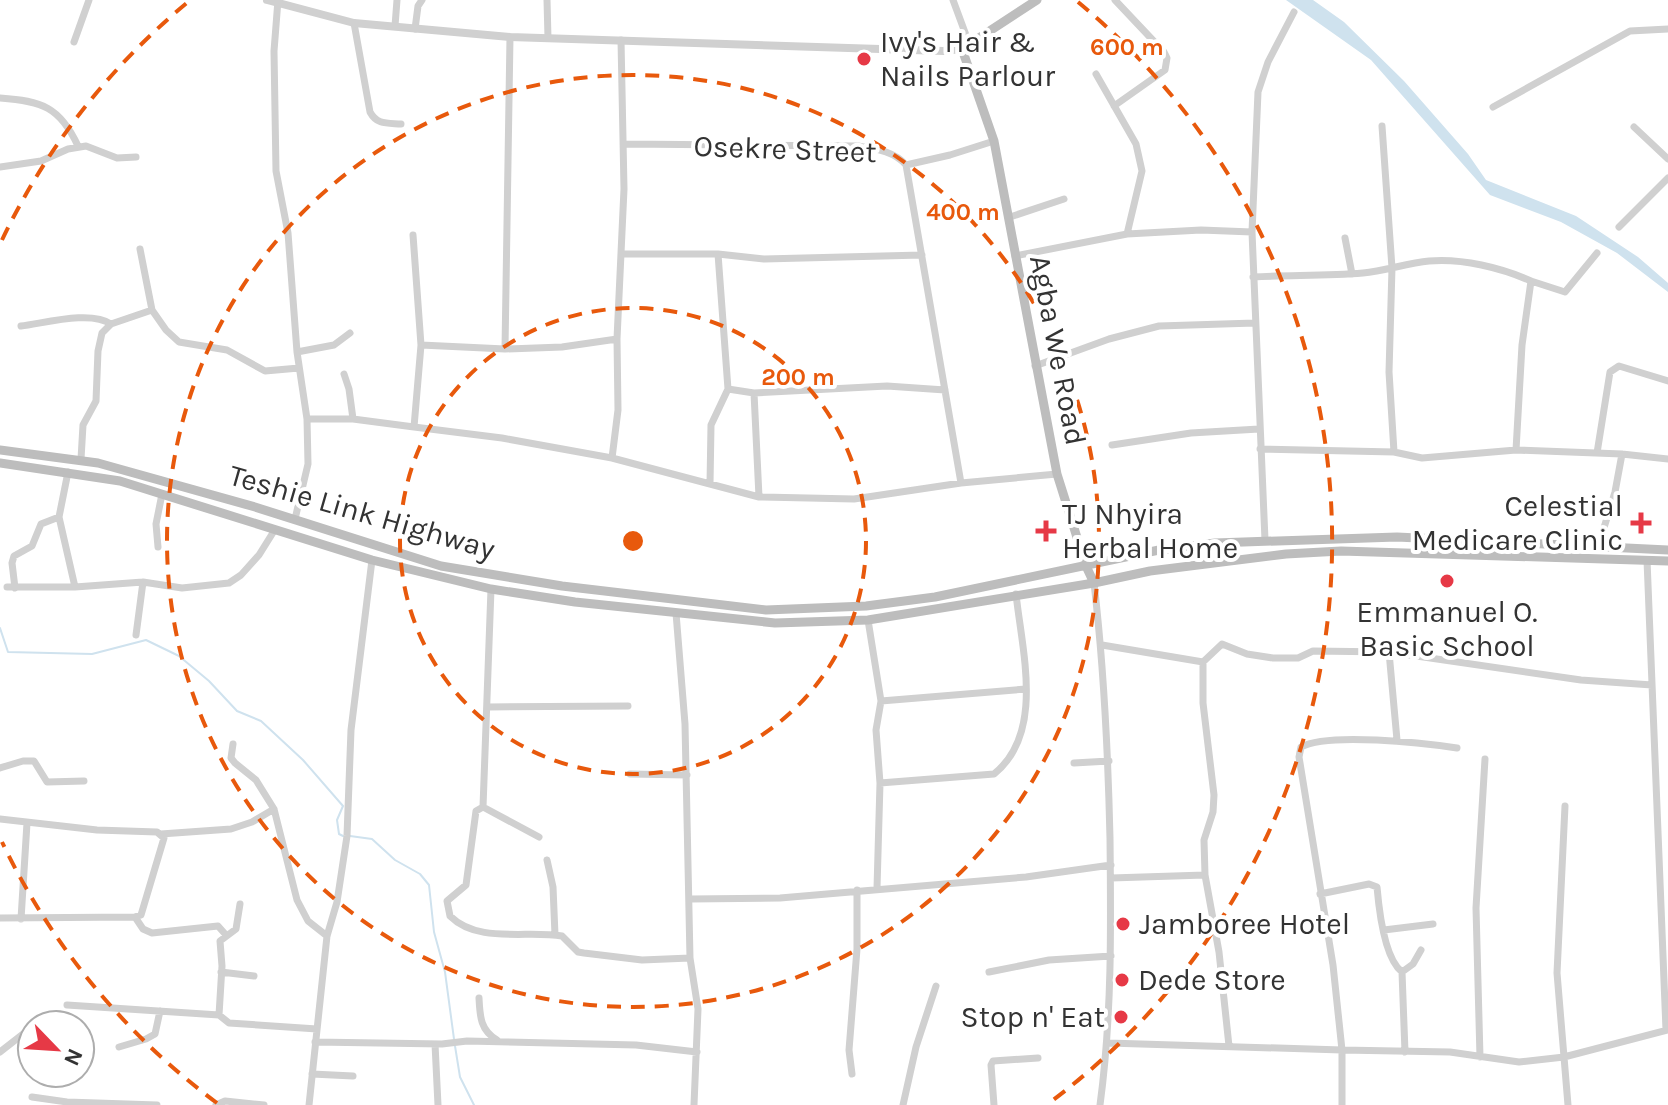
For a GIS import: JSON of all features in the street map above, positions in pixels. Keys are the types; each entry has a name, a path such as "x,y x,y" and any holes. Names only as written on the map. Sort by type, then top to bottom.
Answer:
{"main road":[{"path":"966,48 1037,0"},
{"name":"Agba We Road","path":"966,48 994,141 1057,474 1094,583"},
{"name":"Teshie Link Highway","path":"0,450 81,459 171,482 441,566 562,586 766,610 866,606 935,597 1159,550 1265,540 1397,537 1668,550"},
{"name":"Teshie Link Highway","path":"0,463 120,481 372,560 491,589 775,623 868,620 1150,571 1260,556 1341,551 1668,561"}],"street":[{"path":"74,42 89,0"},
{"path":"267,0 354,23 510,37 943,51 966,48 953,0"},
{"path":"395,26 397,0"},
{"path":"415,29 418,6 422,0"},
{"path":"547,0 548,38"},
{"path":"1114,106 1165,70 1167,64 1164,52 1115,0"},
{"path":"278,2 274,51 276,171 288,233 297,352 307,419 308,464 295,519"},
{"path":"1265,540 1252,232 1258,92 1268,62 1294,12"},
{"path":"354,23 370,112 375,120 382,123 401,124"},
{"path":"1493,107 1630,31 1668,29"},
{"path":"505,349 510,37"},
{"path":"612,458 618,410 617,339 623,254 625,144 621,40"},
{"path":"1096,74 1136,144 1142,171 1127,234"},
{"path":"0,98 52,110 67,124 78,146"},
{"path":"1382,126 1392,268 1389,372 1394,452"},
{"path":"1634,127 1668,159"},
{"path":"906,165 994,141"},
{"name":"Osekre Street","path":"625,144 858,146 895,155 906,165 961,483"},
{"path":"0,167 41,161 78,146 91,146 117,158 136,157"},
{"path":"1619,227 1668,178"},
{"path":"1010,217 1064,199"},
{"path":"1015,256 1127,234 1201,230 1252,232"},
{"path":"413,235 421,345 414,427"},
{"path":"1345,238 1352,274"},
{"path":"140,249 152,310 166,330 186,345 227,350 265,371 299,368"},
{"path":"1253,277 1352,274 1431,261 1506,272 1565,292 1597,253"},
{"path":"623,254 718,254 764,259 922,255"},
{"path":"710,484 711,425 728,389 718,254"},
{"path":"1516,450 1522,345 1531,281"},
{"path":"81,459 83,425 96,401 98,351 102,333 111,324 152,310"},
{"path":"21,326 83,318 99,318 111,324"},
{"path":"1035,366 1109,339 1159,326 1255,323"},
{"path":"297,352 334,345 350,333"},
{"path":"421,345 505,349 562,347 617,339"},
{"path":"1597,453 1610,372 1619,366 1668,381"},
{"path":"344,374 353,419"},
{"path":"728,389 754,393 887,386 945,390"},
{"path":"754,393 759,497"},
{"path":"307,419 353,419 502,438 612,458 759,497 854,499 961,483 1057,474"},
{"path":"1112,445 1191,433 1259,429"},
{"path":"1260,449 1394,452 1422,458 1516,450 1668,459"},
{"path":"1598,547 1615,492 1622,454"},
{"path":"68,472 59,517 75,587"},
{"path":"158,547 156,524 162,494"},
{"path":"59,517 41,524 32,546 14,556 11,588 143,582 182,588 229,583 259,555 274,531"},
{"path":"309,1105 327,936 337,902 347,836 351,730 372,560"},
{"path":"1108,1043 1450,1052 1519,1062 1564,1057 1667,1030 1647,560"},
{"path":"136,635 143,582"},
{"path":"1094,583 1102,645 1109,761 1111,865 1108,1043 1100,1105"},
{"path":"483,807 491,589"},
{"path":"880,783 994,774 1015,752 1023,734 1026,689 1016,594"},
{"path":"676,613 687,775 690,958 697,997 694,1105"},
{"path":"868,620 881,701 876,730 880,783 877,888"},
{"path":"1229,1046 1219,952 1205,875 1204,840 1213,812 1214,795 1203,703 1203,662 1218,644 1257,656 1289,659 1313,651 1389,652 1581,680 1652,685"},
{"path":"1102,645 1203,662"},
{"path":"1389,652 1397,740"},
{"path":"881,701 1026,689"},
{"path":"488,707 628,706"},
{"path":"1342,1105 1342,1050 1333,965 1299,757 1301,747 1317,742 1397,740 1457,748"},
{"path":"233,744 231,758 256,780 274,809 297,900 308,921 327,936"},
{"path":"1480,1057 1476,908 1485,759"},
{"path":"0,768 29,760 37,765 47,782 84,781"},
{"path":"1074,763 1109,761"},
{"path":"630,774 687,775"},
{"path":"1565,806 1557,973 1568,1105"},
{"path":"483,807 539,837"},
{"path":"483,807 476,811 472,823 466,885 447,901 450,916 473,928 493,933 555,935 568,939 575,949 584,953 642,960 690,958"},
{"path":"0,819 161,834 231,829 252,822 274,809"},
{"path":"21,919 27,823"},
{"path":"0,918 141,915 164,845 161,834"},
{"path":"547,860 553,887 555,935"},
{"path":"690,899 780,898 1026,877 1111,865"},
{"path":"1111,878 1205,875"},
{"path":"1320,894 1369,884 1377,887 1391,957 1402,972 1405,1052"},
{"path":"852,1074 849,1050 857,949 857,890"},
{"path":"240,904 236,929 220,941 219,1015 222,1020 317,1029"},
{"path":"135,917 143,929 152,933 218,926 226,935"},
{"path":"1384,930 1433,924"},
{"path":"1402,972 1413,964 1421,950"},
{"path":"989,972 1049,960 1111,956"},
{"path":"221,972 254,976"},
{"path":"903,1105 916,1047 936,986"},
{"path":"479,998 483,1028 500,1042"},
{"path":"67,1005 219,1015"},
{"path":"119,1047 155,1034 160,1011"},
{"path":"0,1052 16,1040"},
{"path":"315,1042 439,1044 467,1041 636,1045 697,1052"},
{"path":"438,1105 439,1044"},
{"path":"994,1105 993,1061 1038,1058"},
{"path":"312,1074 353,1076"},
{"path":"32,1097 67,1102 157,1105"},
{"path":"216,1105 225,1101 264,1105"}],"water":[{"path":"1286,0 1313,0 1344,22 1404,81 1468,154 1486,180 1576,216 1638,257 1668,283 1668,292 1617,253 1561,222 1490,195 1371,60"}],"waterway":[{"path":"0,628 8,652 92,654 146,640 179,656 209,681 237,711 261,721 303,760 343,806 337,820 339,834 343,836"},
{"path":"350,836 372,839 395,860 420,874 429,885 434,932 445,972 454,1039"},
{"path":"455,1046 460,1077 474,1105"}],"place":[{"name":"Ivy's Hair & Nails Parlour","path":"864,59"},
{"name":"Celestial Medicare Clinic","path":"1641,523"},
{"name":"TJ Nhyira Herbal Home","path":"1046,531"},
{"name":"Emmanuel O. Basic School","path":"1447,581"},
{"name":"Jamboree Hotel","path":"1123,924"},
{"name":"Dede Store","path":"1122,980"},
{"name":"Stop n' Eat","path":"1121,1017"}]}
